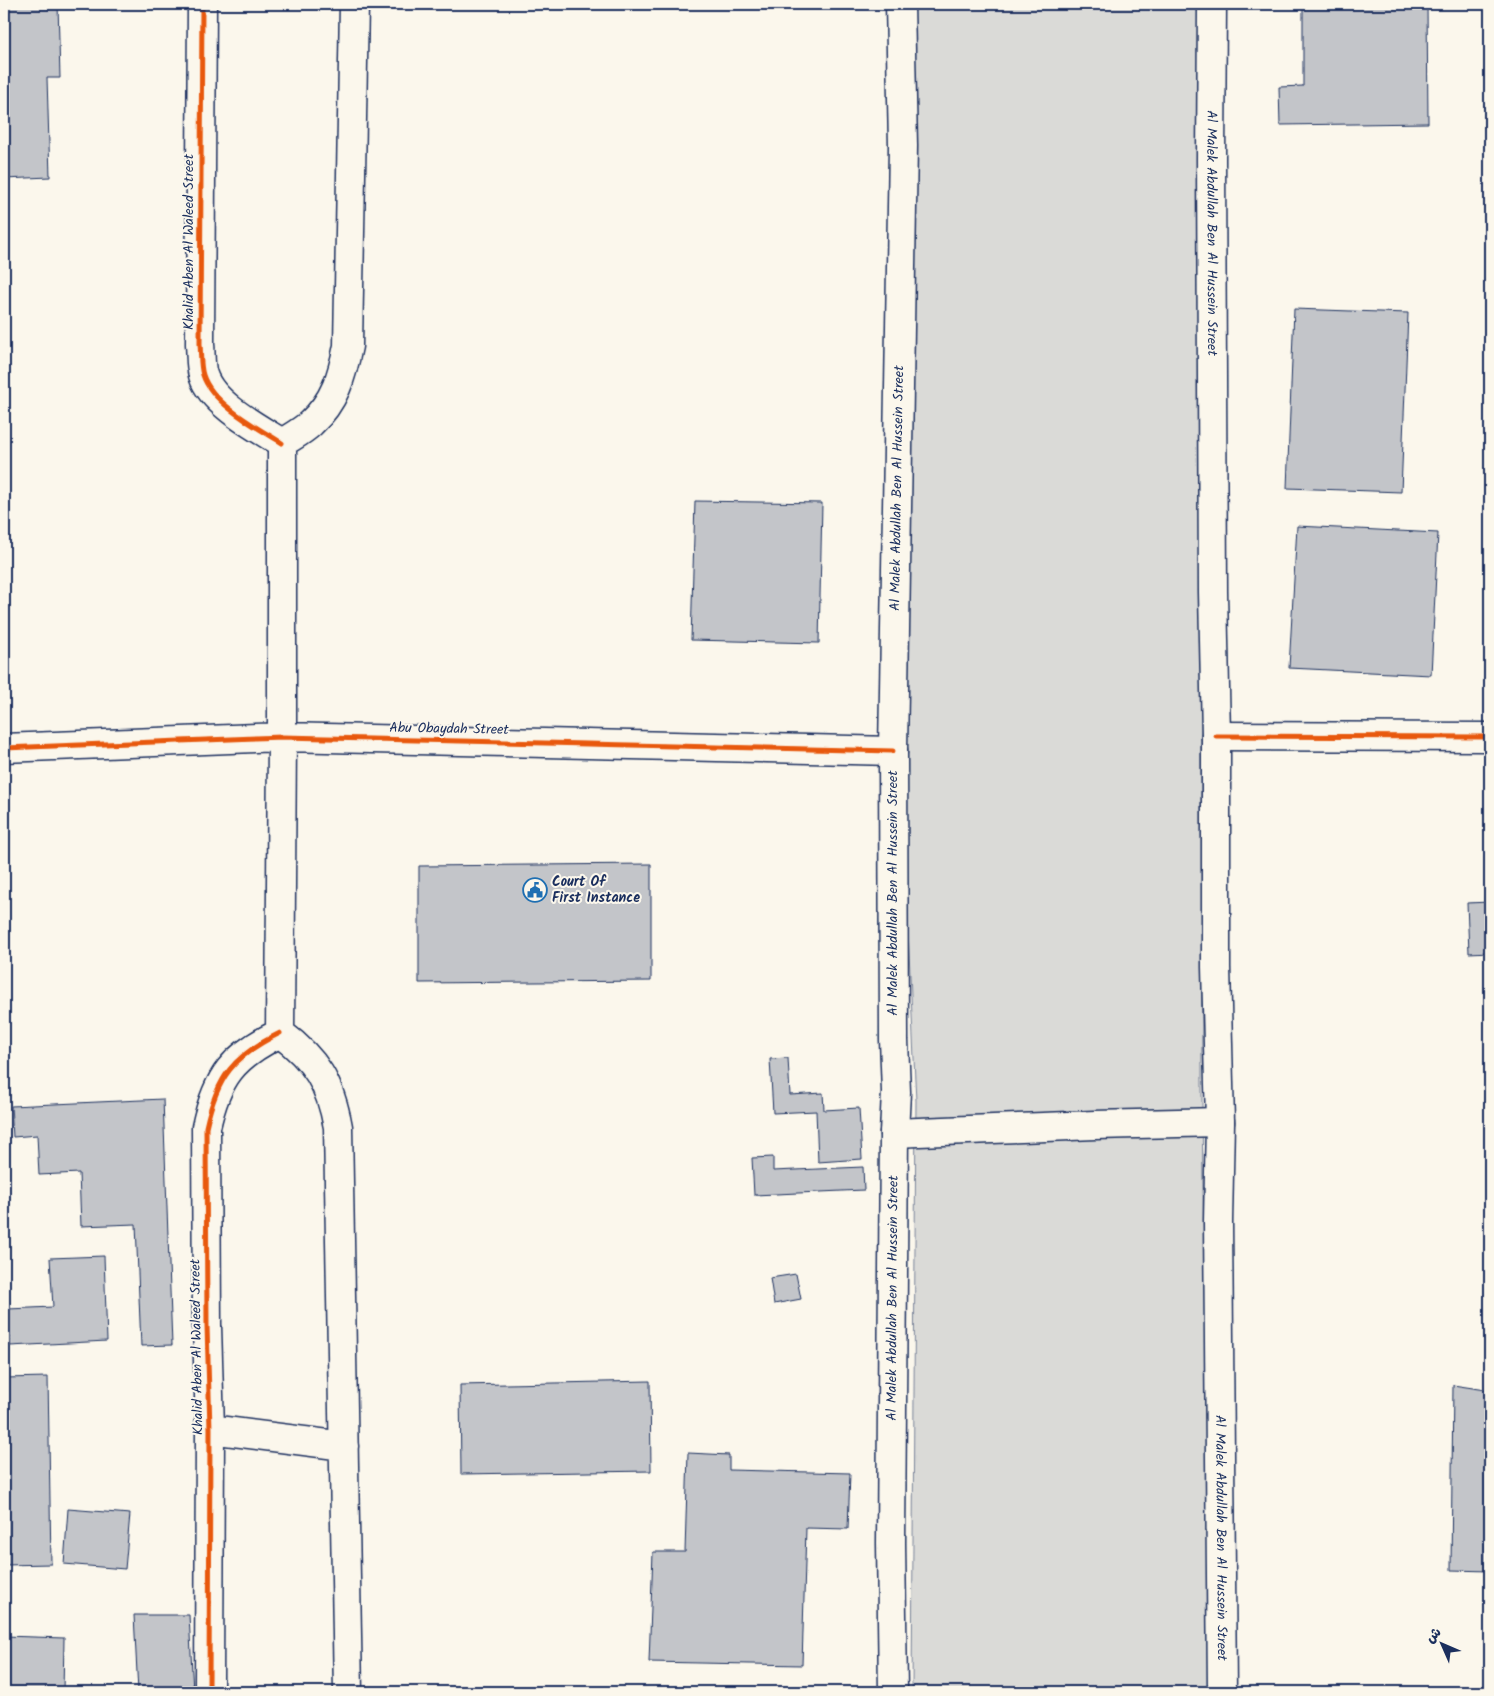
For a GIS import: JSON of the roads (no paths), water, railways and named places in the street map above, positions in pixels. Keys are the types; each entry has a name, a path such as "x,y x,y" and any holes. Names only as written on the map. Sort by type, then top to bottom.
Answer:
{"street":[{"name":"Khalid Aben Al Waleed Street","path":"202,4 200,344 203,376 220,400 236,414 282,443"},
{"path":"348,1692 338,1127 334,1105 314,1064 298,1047 280,1033 282,443 311,424 328,404 342,376 348,346 354,4"},
{"name":"Al Malek Abdullah Ben Al Hussein Street","path":"893,1692 891,1543 894,1133 896,1092 893,751 903,146 900,4"},
{"name":"Al Malek Abdullah Ben Al Hussein Street","path":"1212,4 1213,592 1216,736 1216,967 1220,1122 1218,1222 1222,1692"},
{"path":"1216,736 1490,737"},
{"name":"Abu Obaydah Street","path":"4,748 282,737 893,751"},
{"name":"Khalid Aben Al Waleed Street","path":"209,1692 210,1429 207,1326 206,1128 211,1102 222,1080 232,1067 257,1044 280,1033"},
{"path":"894,1133 1220,1122"},
{"path":"210,1429 344,1446"}],"place":[{"name":"Court Of First Instance","path":"535,890"}]}
